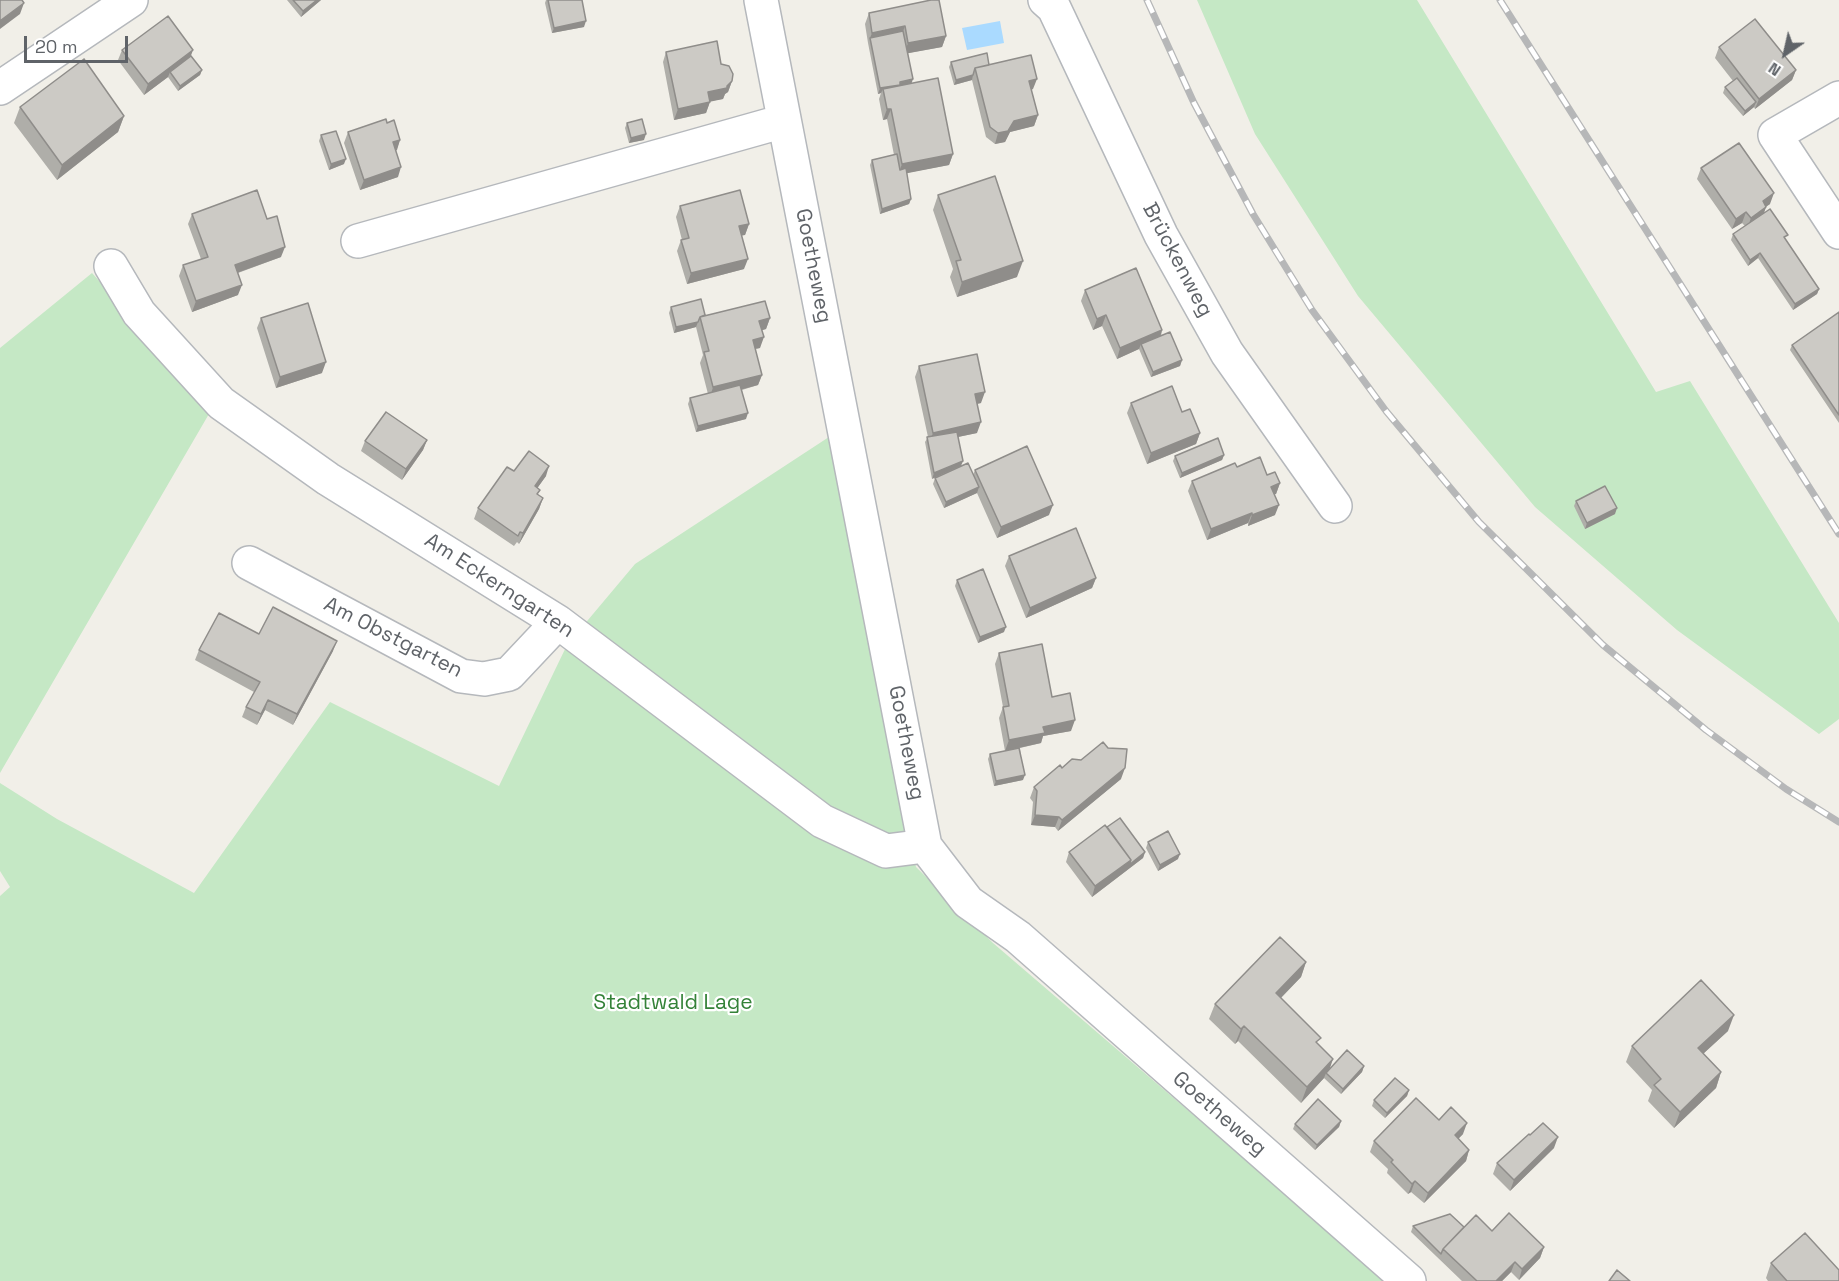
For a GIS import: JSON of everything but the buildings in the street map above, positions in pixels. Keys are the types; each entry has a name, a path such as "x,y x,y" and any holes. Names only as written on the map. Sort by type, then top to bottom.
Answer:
{"street":[{"path":"0,88 131,0"},
{"name":"Goetheweg","path":"761,0 925,846 968,902 1018,937 1409,1281"},
{"name":"Brückenweg","path":"1045,0 1054,8 1161,235 1227,353 1335,506"},
{"path":"1839,98 1775,135 1839,232"},
{"path":"358,241 784,121"},
{"name":"Am Eckerngarten","path":"111,266 139,313 221,403 328,479 558,622 822,821 886,851 925,846"},
{"name":"Am Obstgarten","path":"249,562 461,676 484,679 509,674 558,622"}],"green space":[{"path":"1197,0 1417,0 1656,392 1690,381 1839,623 1839,719 1819,734 1677,630 1535,507 1358,296 1255,134"},
{"path":"92,273 213,407 0,773 0,348"},
{"name":"Stadtwald Lage","path":"832,435 890,743 916,867 993,943 1387,1281 0,1281 0,896 10,887 0,871 0,783 57,819 194,893 330,702 499,786 567,645 635,564"}],"water":[{"path":"1000,21 1004,43 967,50 962,28"}],"railway":[{"path":"1147,0 1194,103 1253,214 1312,310 1386,411 1479,522 1603,645 1706,730 1786,789 1839,822"},
{"path":"1500,0 1839,534"}]}
